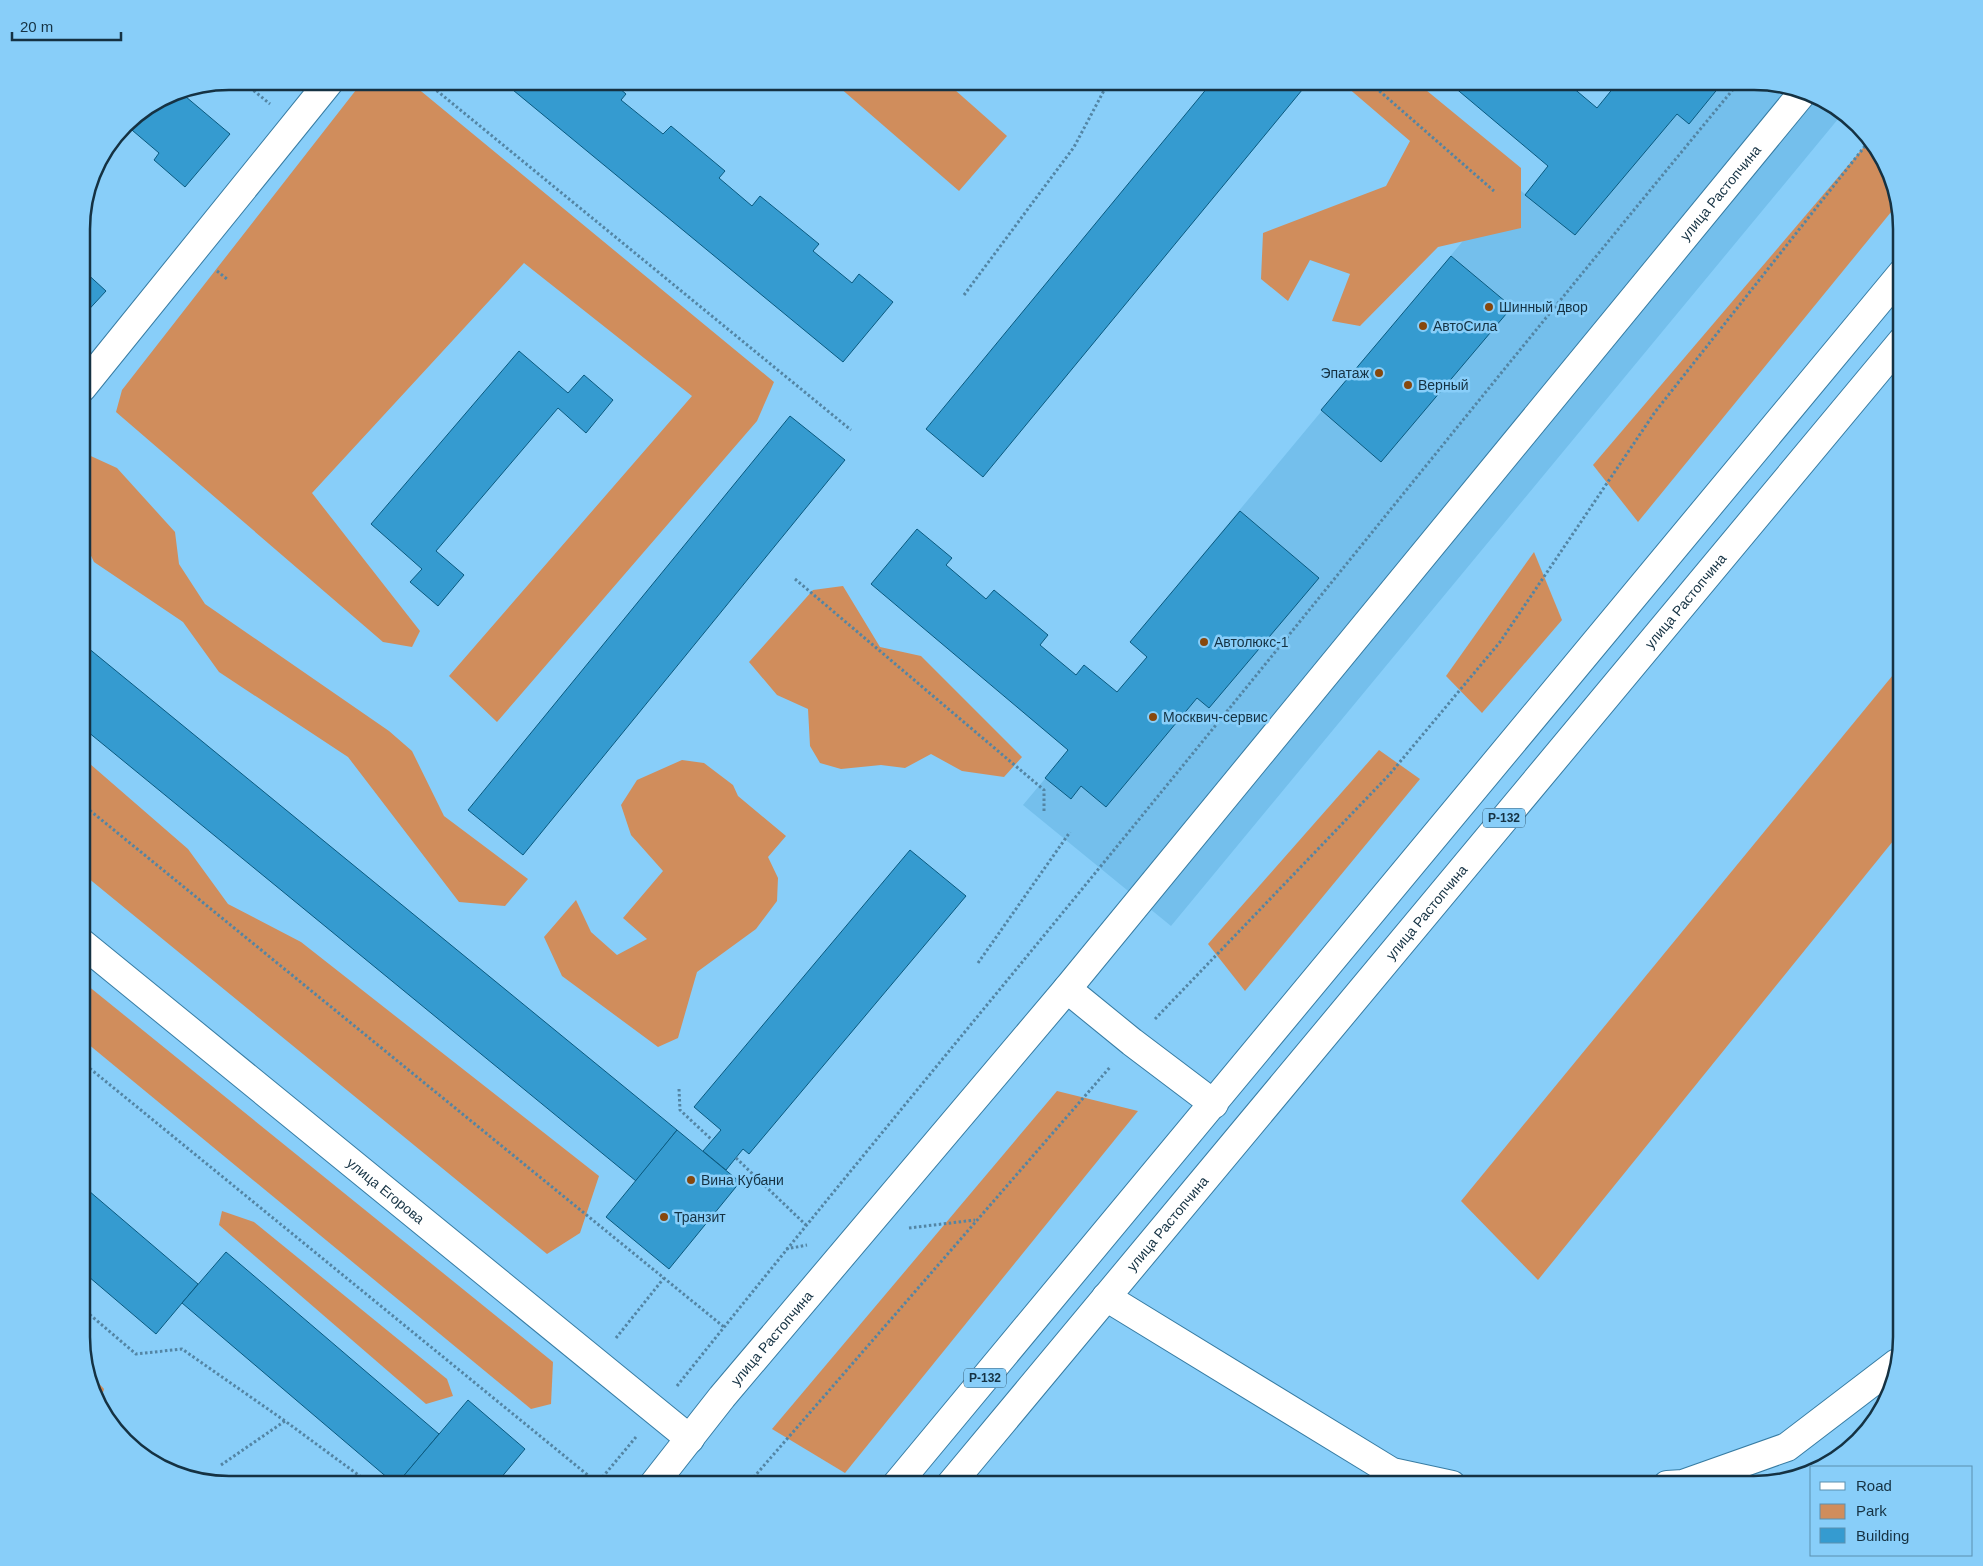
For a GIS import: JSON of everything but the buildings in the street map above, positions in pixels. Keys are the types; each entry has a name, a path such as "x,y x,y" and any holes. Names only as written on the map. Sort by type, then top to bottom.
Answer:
{"main road":[{"path":"90,378 323,90"},
{"name":"улица Растопчина","path":"661,1476 722,1397 1067,989 1799,97"},
{"name":"Р-132","path":"904,1476 1893,284"},
{"name":"улица Растопчина","path":"957,1476 1893,352"},
{"name":"улица Егорова","path":"90,950 690,1439"},
{"path":"1067,989 1132,1042 1214,1104"},
{"path":"1106,1296 1392,1472 1410,1476"},
{"path":"1705,1476 1787,1447 1889,1370"}],"path":[{"path":"436,90 851,430"},
{"path":"964,295 1074,147 1104,90"},
{"path":"1378,90 1494,191"},
{"path":"90,811 724,1327 1111,854 1556,304 1733,90"},
{"path":"755,1476 1132,1042 1388,775 1500,642 1655,412 1865,146"},
{"path":"795,579 1044,790 1044,812"},
{"path":"978,963 1070,832"},
{"path":"90,1069 589,1476"},
{"path":"679,1088 680,1110 712,1140"},
{"path":"736,1158 806,1225"},
{"path":"596,1363 664,1278"},
{"path":"90,1315 136,1354 182,1349 360,1476"},
{"path":"221,1465 285,1421"}],"shaded area":[{"path":"1612,90 1763,90 1799,97 1838,119 1171,926 1023,805 1147,657 1130,642 1511,183 1525,194"}],"green space":[{"path":"356,90 420,90 774,382 757,421 497,722 449,676 692,396 524,263 312,493 420,631 412,647 383,642 116,412 122,390"},
{"path":"842,90 955,90 1007,136 959,191"},
{"path":"1350,90 1426,90 1521,168 1521,228 1438,247 1360,326 1332,321 1350,274 1310,260 1288,301 1261,279 1263,233 1386,186 1410,141"},
{"path":"1865,146 1879,167 1886,184 1892,211 1638,522 1593,465"},
{"path":"90,456 117,468 175,532 179,564 205,604 389,731 412,751 444,816 528,879 505,906 459,902 348,757 219,672 183,622 94,562 90,554"},
{"path":"1534,552 1562,620 1482,713 1446,676"},
{"path":"843,586 880,647 921,656 1022,757 1004,777 962,771 931,754 905,768 881,765 841,769 820,763 810,746 808,709 777,695 749,662 813,590"},
{"path":"1893,675 1893,841 1538,1280 1461,1201"},
{"path":"1379,750 1420,779 1245,991 1208,944"},
{"path":"682,760 704,763 733,785 738,796 786,836 768,857 778,878 777,901 756,929 697,972 678,1038 658,1047 562,976 544,937 576,900 591,932 617,955 647,939 623,918 663,871 631,835 621,805 637,780"},
{"path":"90,764 188,849 228,904 301,942 599,1176 580,1233 547,1254 90,880"},
{"path":"90,987 553,1362 551,1404 531,1409 90,1046"},
{"path":"1057,1091 1138,1111 845,1473 772,1429"},
{"path":"222,1211 254,1222 447,1379 453,1396 426,1404 219,1225"},
{"path":"98,1383 104,1389 103,1394"}],"place":[{"name":"Шинный двор","path":"1489,307"},
{"name":"АвтоСила","path":"1423,326"},
{"name":"Эпатаж","path":"1379,373"},
{"name":"Верный","path":"1408,385"},
{"name":"Автолюкс-1","path":"1204,642"},
{"name":"Москвич-сервис","path":"1153,717"},
{"name":"Вина Кубани","path":"691,1180"},
{"name":"Транзит","path":"664,1217"}]}
